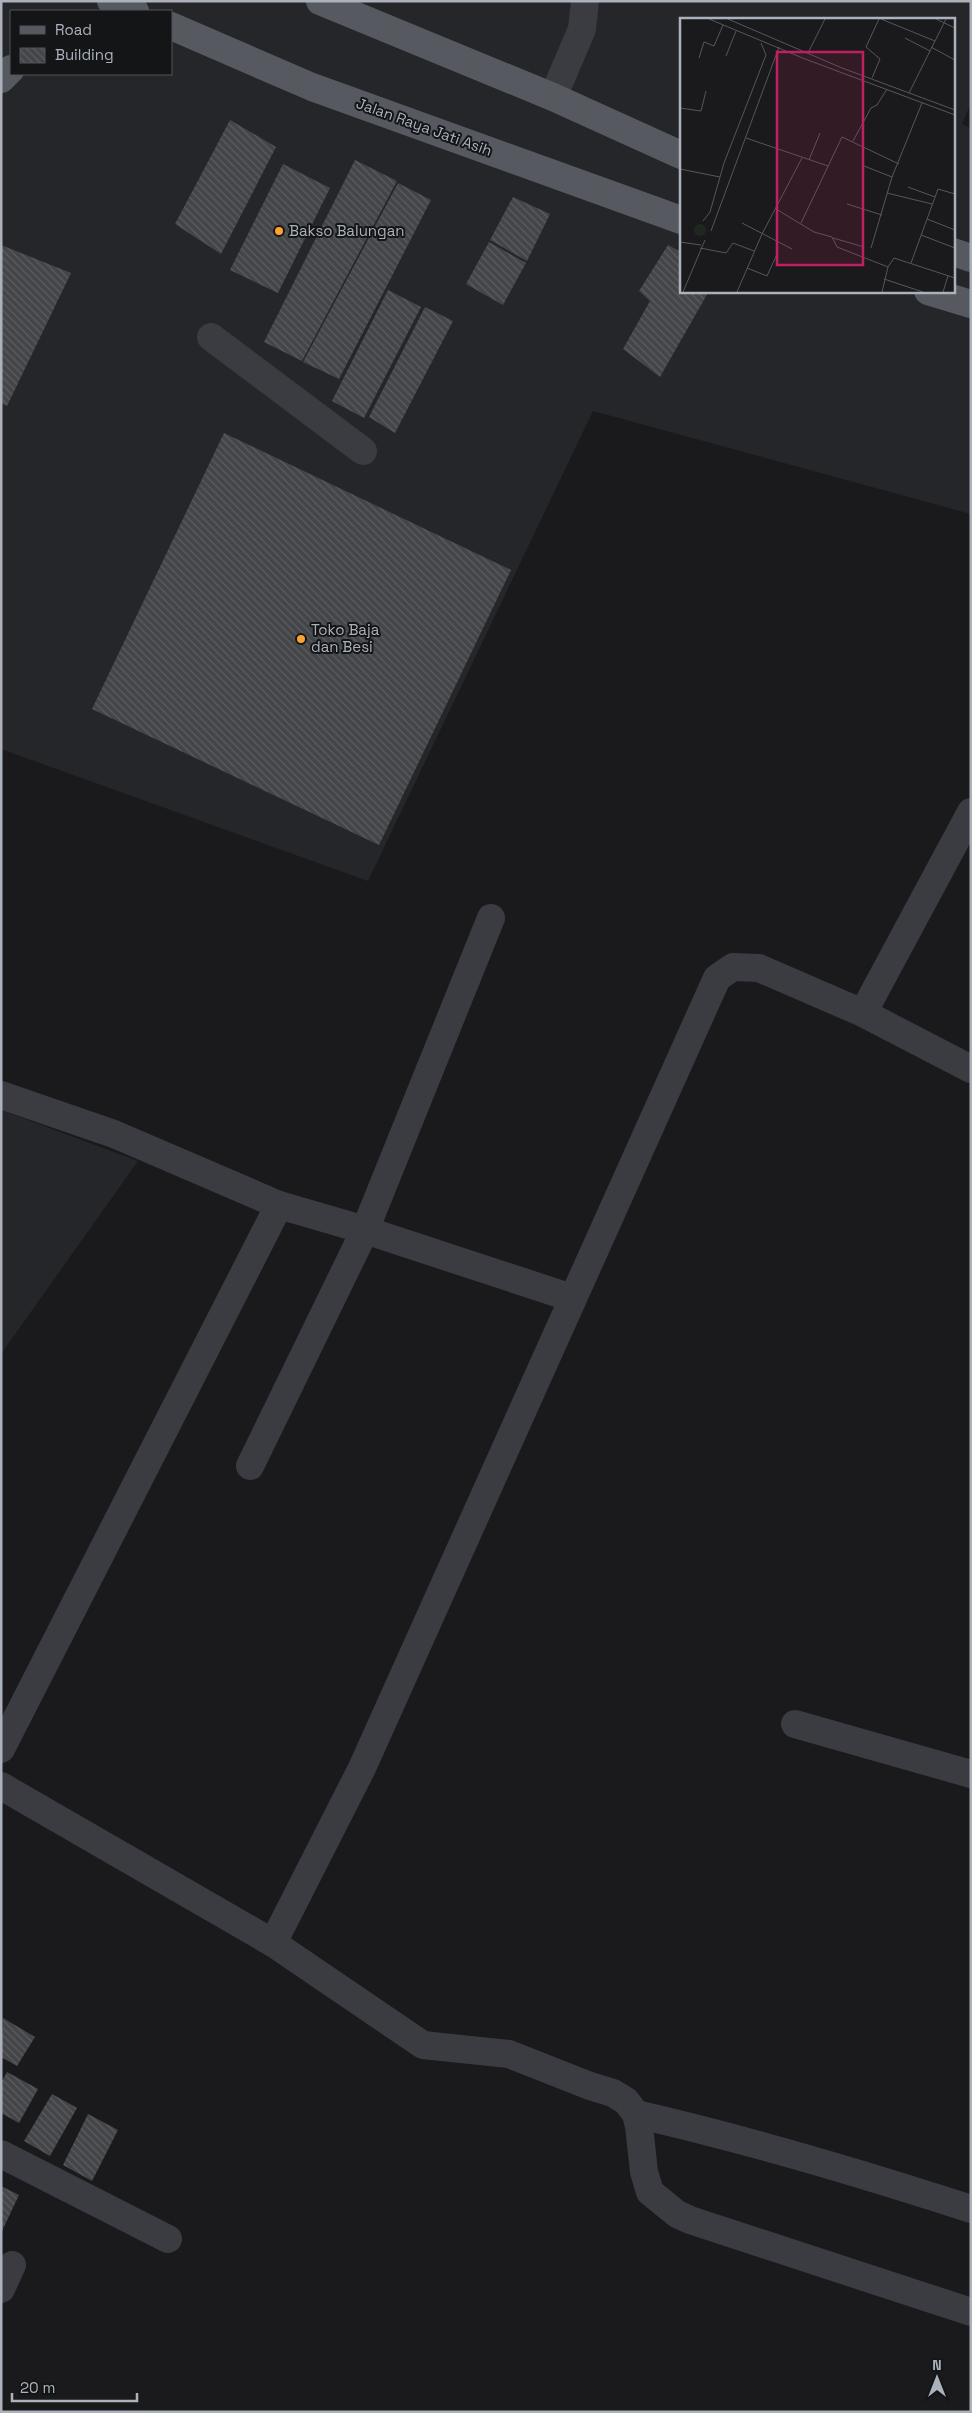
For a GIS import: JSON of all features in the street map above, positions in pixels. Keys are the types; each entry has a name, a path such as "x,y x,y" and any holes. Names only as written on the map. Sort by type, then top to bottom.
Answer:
{"main road":[{"path":"111,1 133,10"},
{"path":"320,1 356,8 680,155"},
{"name":"Jalan Raya Jati Asih","path":"172,26 312,86 680,220"},
{"path":"172,40 230,51"},
{"path":"1,79 10,70"},
{"path":"954,252 971,258"},
{"path":"931,292 971,304"}],"street":[{"path":"553,97 582,29 584,1"},
{"path":"211,337 363,451"},
{"path":"863,1013 971,812"},
{"path":"250,1466 365,1230 491,918"},
{"path":"273,1943 362,1768 717,978 733,967 759,968 863,1013 971,1069"},
{"path":"1,1095 114,1134 279,1205 365,1230 572,1298"},
{"path":"1,1749 279,1205"},
{"path":"795,1724 971,1774"},
{"path":"1,1786 273,1943 424,2045 509,2054 590,2086 613,2093 626,2100 636,2114 643,2143 646,2184 650,2192 677,2214 971,2312"},
{"path":"636,2114 710,2131 854,2172 971,2209"},
{"path":"1,2154 168,2239"}],"shaded area":[{"path":"1,1 971,1 971,103 962,124 971,128 971,514 593,411 368,881 1,749"},
{"path":"1,1110 138,1161 1,1354"}],"building":[{"path":"230,120 276,147 221,254 175,224"},
{"path":"355,160 397,181 302,361 264,342"},
{"path":"283,164 330,188 278,293 230,270"},
{"path":"398,183 431,200 339,379 303,362"},
{"path":"513,197 550,214 527,261 490,240"},
{"path":"489,242 526,263 503,305 466,284"},
{"path":"1,245 71,273 7,406 1,403"},
{"path":"668,245 680,251 680,292 708,292 660,377 623,349 650,301 639,291"},
{"path":"388,290 421,307 364,418 332,401"},
{"path":"425,307 453,321 395,433 369,417"},
{"name":"Toko Baja dan Besi","path":"224,433 511,570 379,845 92,709"},
{"path":"3,2018 35,2037 17,2066 1,2057"},
{"path":"7,2072 38,2089 19,2123 1,2113 1,2083"},
{"path":"52,2094 77,2108 50,2156 24,2141"},
{"path":"88,2114 118,2130 92,2181 63,2165"},
{"path":"1,2186 19,2195 1,2233"}],"place":[{"name":"Bakso Balungan","path":"279,231"},
{"name":"Toko Baja dan Besi","path":"301,639"}]}
